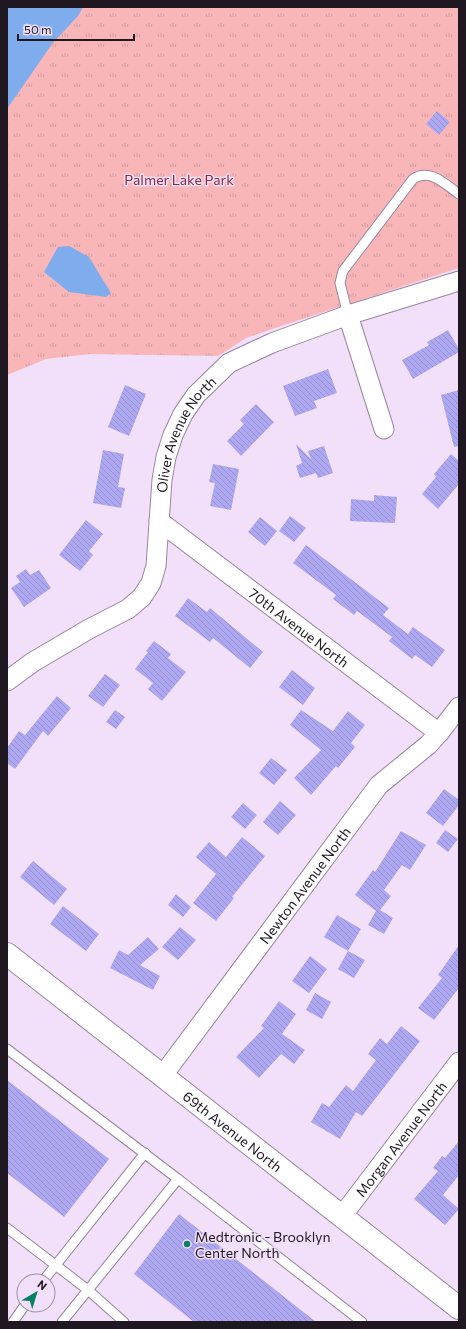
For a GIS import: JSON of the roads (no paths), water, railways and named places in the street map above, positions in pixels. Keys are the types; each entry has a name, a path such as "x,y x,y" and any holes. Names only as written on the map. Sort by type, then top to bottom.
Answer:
{"street":[{"name":"Oliver Avenue North","path":"7,681 33,662 89,629 128,609 142,597 151,583 156,566 162,480 166,457 173,435 183,414 196,394 229,364 250,352 348,315 459,281"},
{"path":"348,315 384,429"},
{"name":"70th Avenue North","path":"159,521 439,732"},
{"name":"Newton Avenue North","path":"163,1075 379,785 428,745 459,707"},
{"name":"69th Avenue North","path":"7,954 459,1308"},
{"name":"Morgan Avenue North","path":"342,1216 459,1062"}],"lane":[{"path":"348,315 340,283 343,271 412,179 418,175 434,177 459,194"},
{"path":"7,1049 145,1153 362,1322"},
{"path":"50,1273 145,1153"},
{"path":"62,1322 178,1179"},
{"path":"7,1228 88,1290 124,1322"},
{"path":"13,1322 19,1313"}],"water":[{"path":"7,7 83,7 78,16 52,44 7,109"},
{"path":"69,246 89,257 111,293 106,297 69,292 44,272 58,247"}],"place":[{"name":"Medtronic - Brooklyn Center North","path":"187,1244"}],"park label":[{"name":"Palmer Lake Park","path":"179,179"}]}
